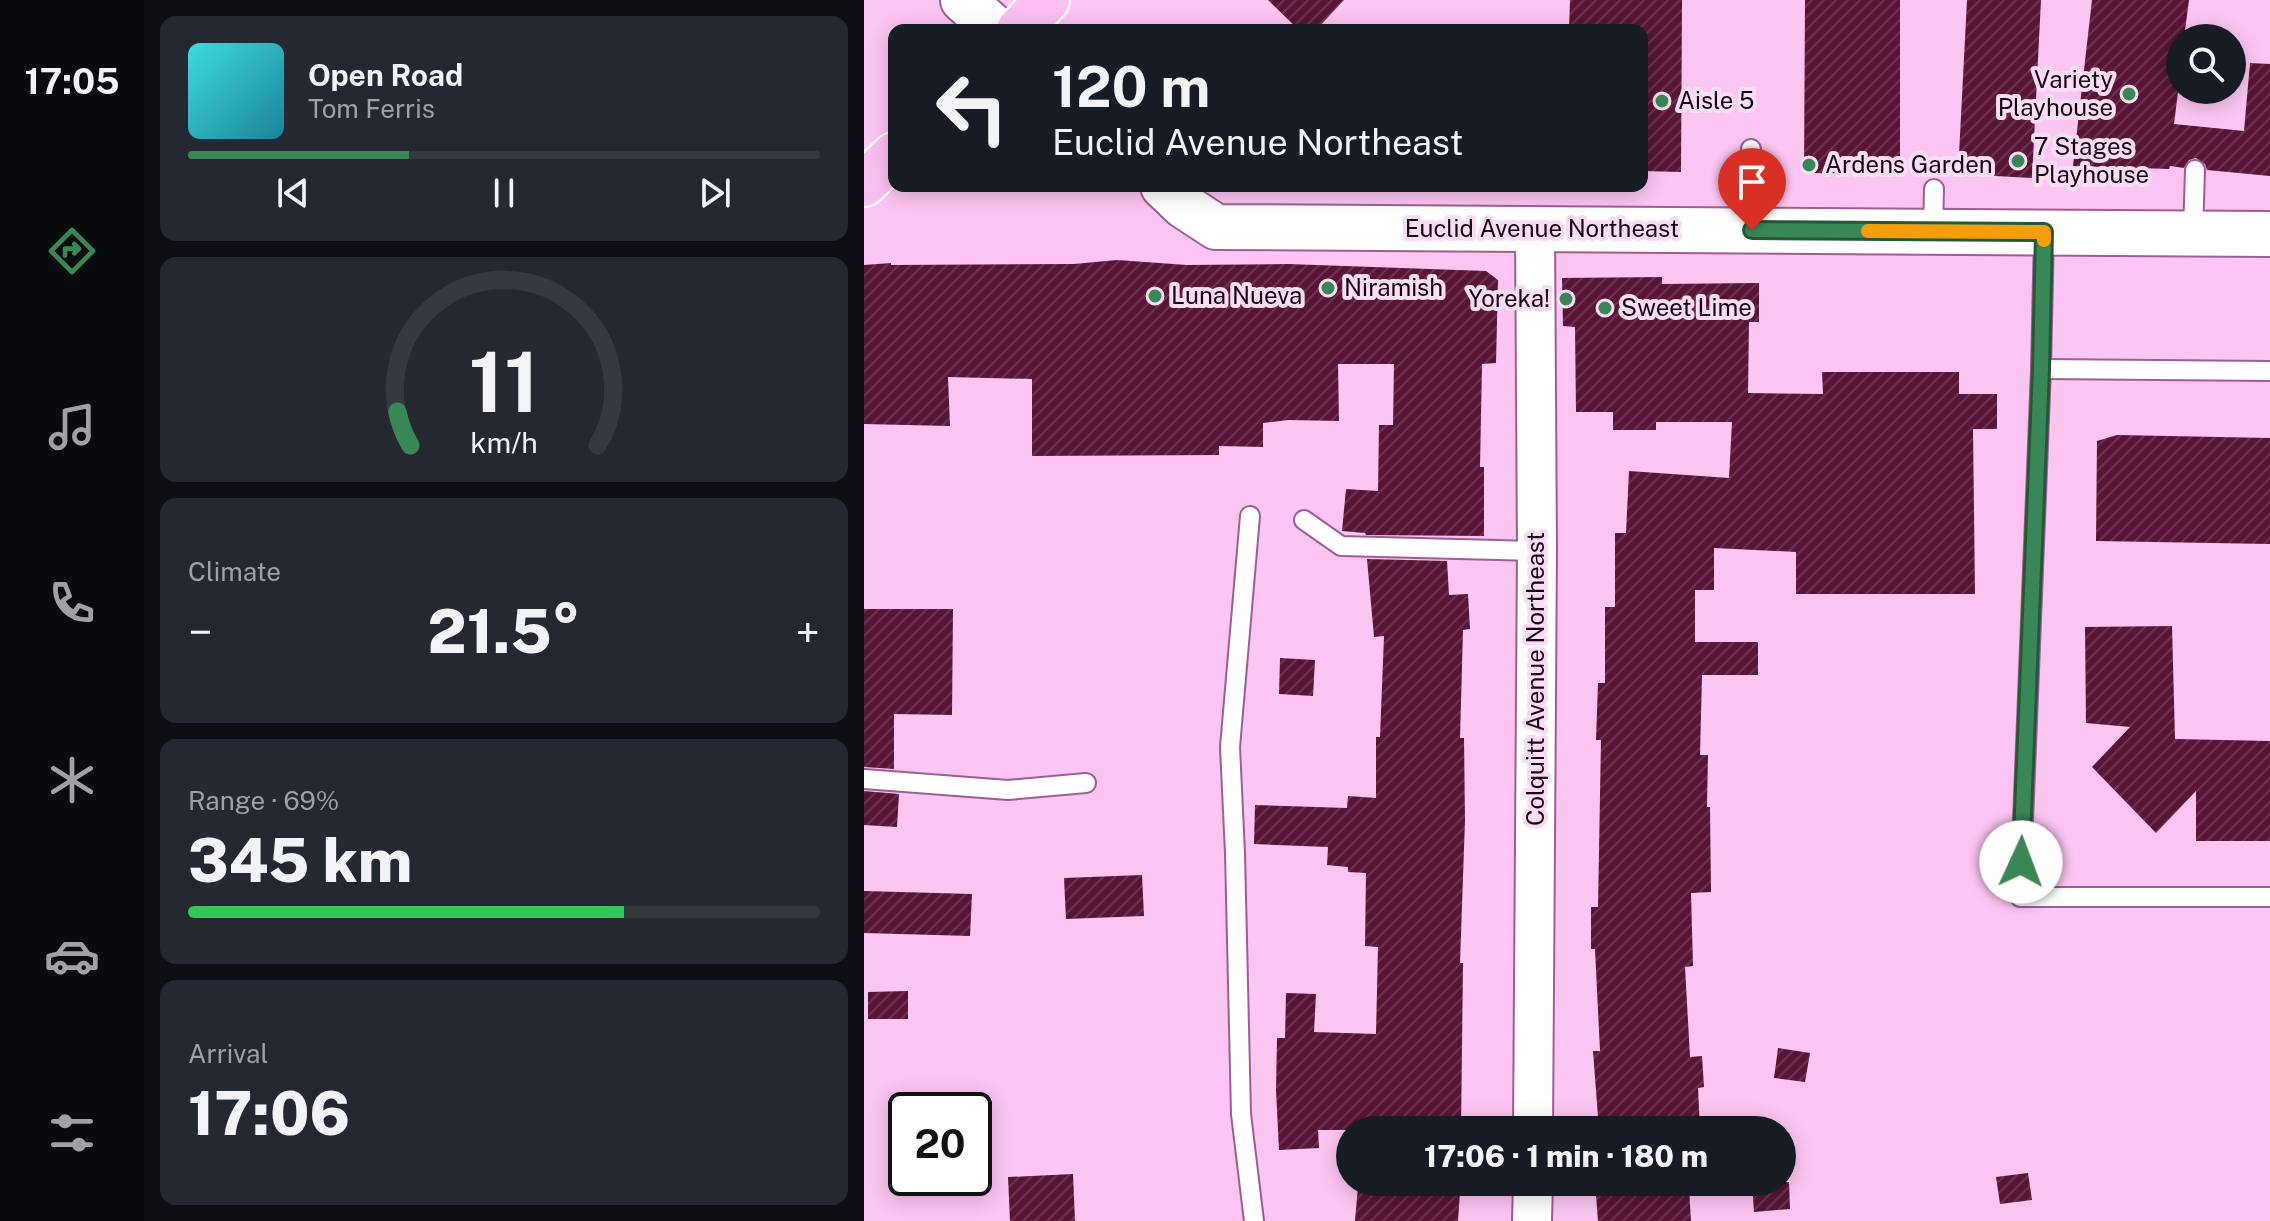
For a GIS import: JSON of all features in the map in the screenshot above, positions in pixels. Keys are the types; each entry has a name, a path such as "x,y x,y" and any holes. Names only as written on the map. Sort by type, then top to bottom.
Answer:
{"highway":[{"path":"1025,24 1047,0"},
{"path":"864,184 888,161"}],"street":[{"path":"963,0 990,24"},
{"name":"Euclid Avenue Northeast","path":"1169,192 1216,227 2270,234"},
{"name":"Colquitt Avenue Northeast","path":"1533,1116 1537,551 1535,229"},
{"path":"1532,1221 1533,1196"}],"lane":[{"path":"1751,149 1752,230"},
{"path":"2193,233 2195,170"},
{"path":"1933,231 1934,189"},
{"path":"2044,232 2020,897 2270,897"},
{"path":"2041,369 2270,371"},
{"path":"1250,516 1230,747 1241,1114 1254,1221"},
{"path":"1304,520 1341,546 1537,551"},
{"path":"864,779 1008,790 1086,783"}],"building":[{"path":"1268,0 1344,0 1322,24 1293,24"},
{"name":"Aisle 5","path":"1570,0 1682,0 1681,172 1648,171 1648,24 1569,24"},
{"path":"1805,0 1900,0 1900,174 1804,173"},
{"path":"1967,0 2041,0 2032,178 1958,174"},
{"name":"Variety Playhouse","path":"2092,0 2189,0 2186,24 2166,24 2166,104 2176,104 2174,124 2244,131 2250,63 2270,64 2270,176 2207,170 2205,164 2196,158 2189,160 2184,168 2170,166 2169,169 2073,166"},
{"path":"1117,260 1187,265 1288,264 1486,271 1498,280 1496,363 1482,364 1480,467 1484,467 1484,536 1366,535 1342,531 1346,489 1378,491 1379,425 1393,425 1394,364 1338,364 1339,421 1263,423 1263,447 1219,446 1219,455 1032,456 1032,379 948,377 950,426 864,424 864,265 1074,264"},
{"path":"1662,277 1662,284 1759,283 1759,322 1749,322 1748,393 1823,394 1822,372 1959,372 1959,394 1997,394 1997,429 1973,429 1975,594 1796,594 1796,552 1714,548 1714,590 1695,590 1695,642 1758,642 1758,675 1702,675 1700,755 1708,755 1711,892 1691,893 1693,966 1685,967 1690,1057 1702,1056 1704,1087 1698,1088 1699,1116 1598,1116 1593,1051 1600,1051 1595,949 1591,949 1591,907 1598,907 1601,740 1596,740 1598,683 1605,683 1605,607 1615,607 1615,533 1626,533 1629,471 1729,478 1732,422 1656,422 1656,430 1613,430 1613,412 1576,412 1575,327 1563,326 1562,278"},
{"path":"2117,435 2270,438 2270,544 2096,541 2097,441"},
{"path":"1367,559 1447,561 1449,595 1468,594 1470,629 1463,630 1460,738 1464,738 1465,820 1460,963 1463,963 1461,1116 1336,1116 1336,1130 1318,1130 1319,1148 1279,1150 1277,1038 1285,1038 1286,993 1316,994 1314,1032 1376,1034 1378,947 1365,946 1366,873 1348,872 1348,867 1327,865 1328,847 1254,844 1255,805 1347,808 1348,796 1376,798 1376,737 1380,737 1384,636 1374,637"},
{"path":"864,609 953,609 952,715 894,714 894,769 864,767"},
{"path":"2172,626 2175,739 2270,741 2270,841 2196,841 2196,791 2156,833 2092,767 2130,727 2086,723 2085,627"},
{"path":"1280,658 1315,660 1313,696 1279,694"},
{"path":"864,791 899,794 897,827 864,825"},
{"path":"1142,875 1144,916 1066,919 1064,878"},
{"path":"864,891 972,894 970,936 864,933"},
{"path":"908,991 908,1019 868,1019 868,992"},
{"path":"1778,1048 1810,1053 1805,1082 1774,1078"},
{"path":"2028,1173 2032,1200 2000,1204 1996,1177"},
{"path":"1073,1174 1075,1221 1010,1221 1008,1177"},
{"path":"1357,1196 1460,1196 1458,1221 1355,1221"},
{"path":"1596,1196 1690,1196 1691,1221 1598,1221"},
{"path":"1753,1196 1790,1196 1790,1209 1754,1212"}],"slow traffic":[{"path":"1868,231 2044,232 2044,240"}],"place":[{"name":"Variety Playhouse","path":"2129,94"},
{"name":"Aisle 5","path":"1662,101"},
{"name":"7 Stages Playhouse","path":"2018,161"},
{"name":"Ardens Garden","path":"1809,165"},
{"name":"Niramish","path":"1328,288"},
{"name":"Luna Nueva","path":"1155,296"},
{"name":"Yoreka!","path":"1566,299"},
{"name":"Sweet Lime","path":"1605,308"}],"route":[{"path":"1752,230 2044,232 2021,862"}]}
